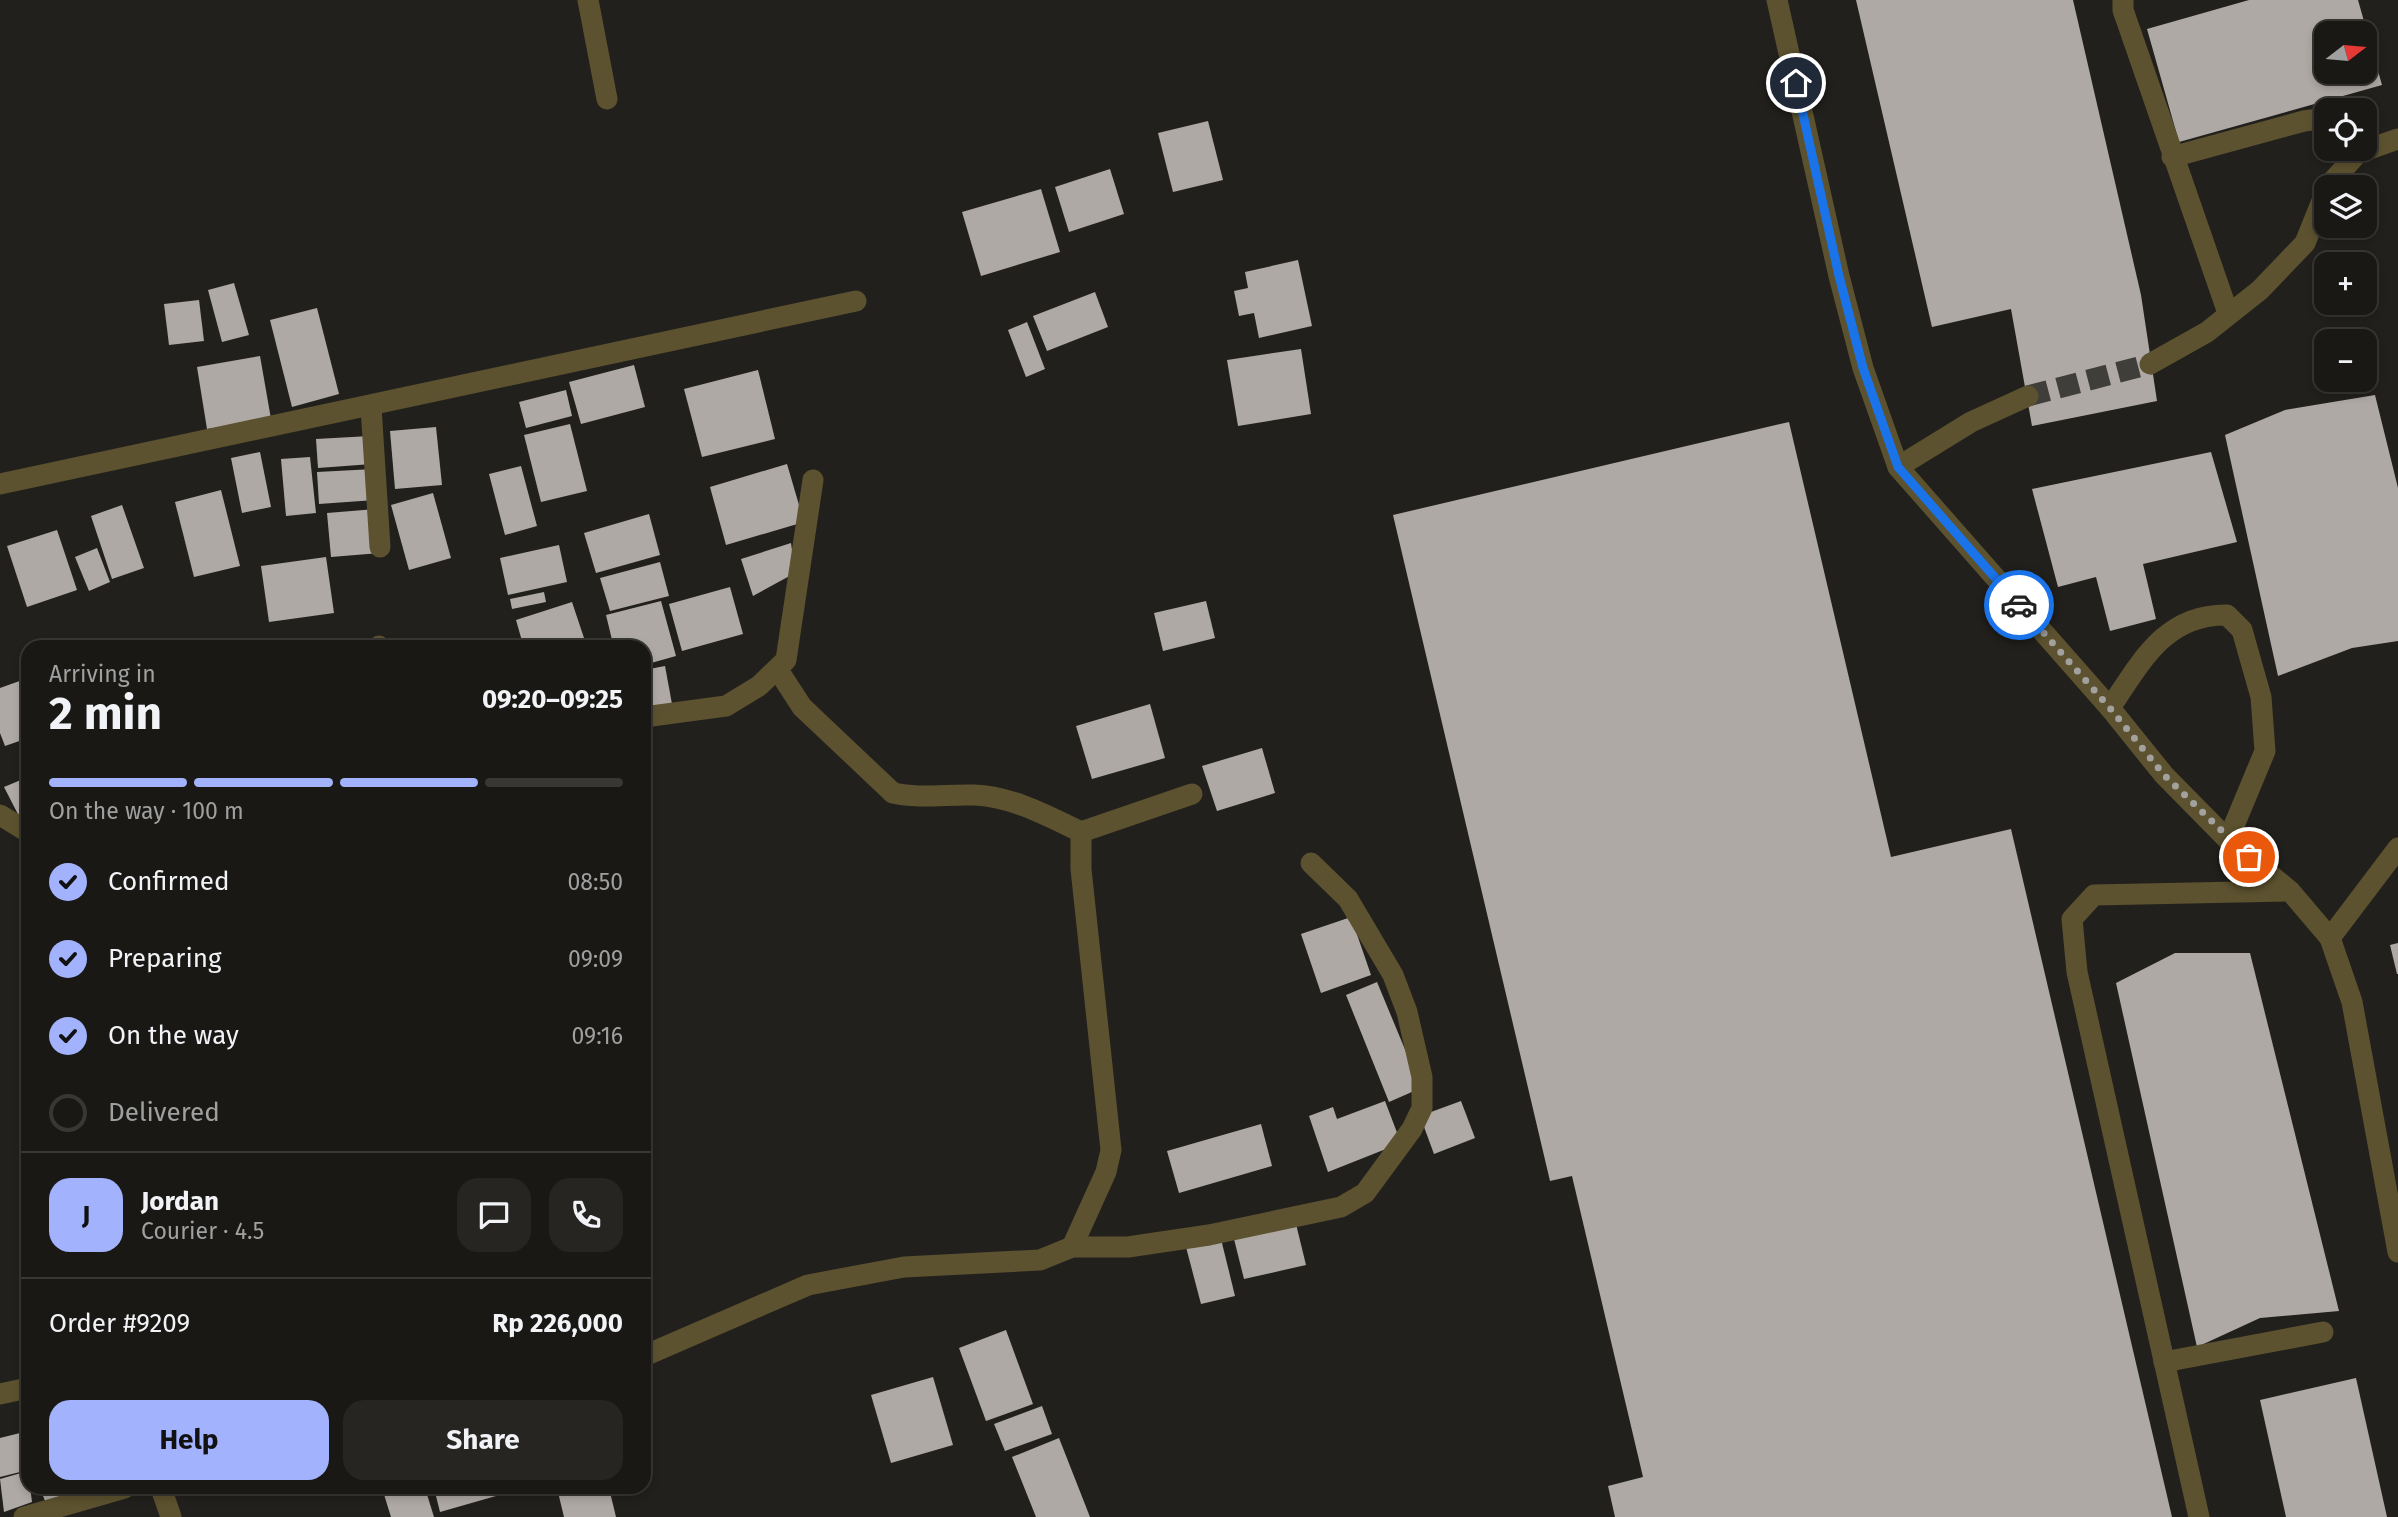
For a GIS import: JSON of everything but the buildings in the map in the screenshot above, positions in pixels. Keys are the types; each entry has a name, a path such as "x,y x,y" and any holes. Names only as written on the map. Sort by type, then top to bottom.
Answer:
{"street":[{"path":"588,0 607,99"},
{"path":"1777,0 1839,276 1863,368 1898,467 2110,708 2164,775 2228,840 2290,891 2330,938 2352,1002 2398,1252"},
{"path":"2123,0 2123,10 2172,157 2228,313"},
{"path":"2172,157 2314,120"},
{"path":"2377,145 2398,139"},
{"path":"2338,175 2348,161"},
{"path":"2150,364 2207,332 2260,290 2305,243 2314,221"},
{"path":"0,484 371,407 856,301"},
{"path":"1898,467 1971,422 2028,396"},
{"path":"371,407 380,547"},
{"path":"651,716 726,706 778,670 786,660 813,480"},
{"path":"2110,708 2139,665 2168,631 2216,615 2227,615 2242,630 2261,697 2265,751 2228,840"},
{"path":"778,670 802,707 893,793 913,798 976,795 999,798 1081,832 1192,794"},
{"path":"0,815 21,828"},
{"path":"1072,1247 1106,1172 1111,1150 1082,869 1081,832"},
{"path":"2330,938 2398,848"},
{"path":"651,1353 808,1285 904,1267 1040,1260 1072,1247 1128,1247 1209,1235 1341,1207 1365,1193 1412,1129 1422,1108 1422,1077 1407,1012 1393,975 1348,899 1311,863"},
{"path":"2199,1517 2077,972 2072,919 2094,895 2290,891"},
{"path":"2164,1362 2323,1332"},
{"path":"0,1394 21,1390"},
{"path":"23,1517 104,1494"},
{"path":"163,1494 171,1517"}],"tunnel":[{"path":"2028,396 2150,364"}],"way so far":[{"path":"2019,605 2110,708 2164,775 2228,840 2249,857"}],"route":[{"path":"1796,83 1839,276 1863,368 1898,467 2019,605"}]}
